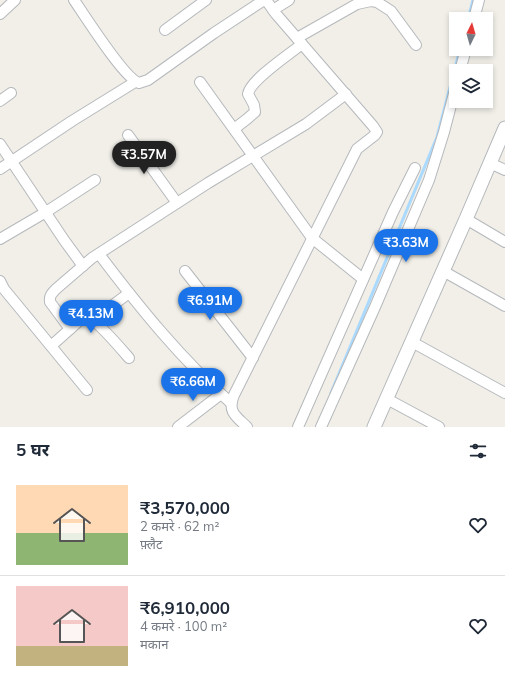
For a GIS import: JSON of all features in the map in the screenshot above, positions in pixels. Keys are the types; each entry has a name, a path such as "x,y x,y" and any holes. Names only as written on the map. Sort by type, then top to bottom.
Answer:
{"street":[{"path":"0,14 15,0"},
{"path":"74,0 104,44 135,82"},
{"path":"165,30 206,0"},
{"path":"0,169 72,120 135,82 139,83 148,80 214,33 265,0 373,126 376,132 375,135 357,149 231,403 233,413 247,427"},
{"path":"273,10 288,0"},
{"path":"476,12 479,0"},
{"path":"234,128 254,112 254,105 248,94 251,86 258,79 299,41 336,15 364,2 377,2 391,11 416,45"},
{"path":"200,82 312,238 363,279"},
{"path":"0,101 11,93"},
{"path":"70,329 50,302 49,299 56,289 99,254 177,203 310,121 346,94"},
{"path":"320,427 376,307 429,180 450,108"},
{"path":"374,427 505,128"},
{"path":"128,135 177,203"},
{"path":"0,144 64,240 84,266"},
{"path":"490,163 505,170"},
{"path":"298,427 392,212 415,168"},
{"path":"0,239 46,212 95,180"},
{"path":"466,219 505,242"},
{"path":"99,254 129,293 182,356 208,383 231,403"},
{"path":"185,271 253,358"},
{"path":"443,271 505,306"},
{"path":"0,281 4,289 87,390"},
{"path":"93,320 129,293"},
{"path":"51,346 84,318 88,318 93,320 129,358"},
{"path":"412,342 505,393"},
{"path":"178,427 221,394"},
{"path":"387,399 439,427"}],"waterway":[{"path":"470,12 473,0"},
{"path":"331,393 437,137 458,56"}]}
